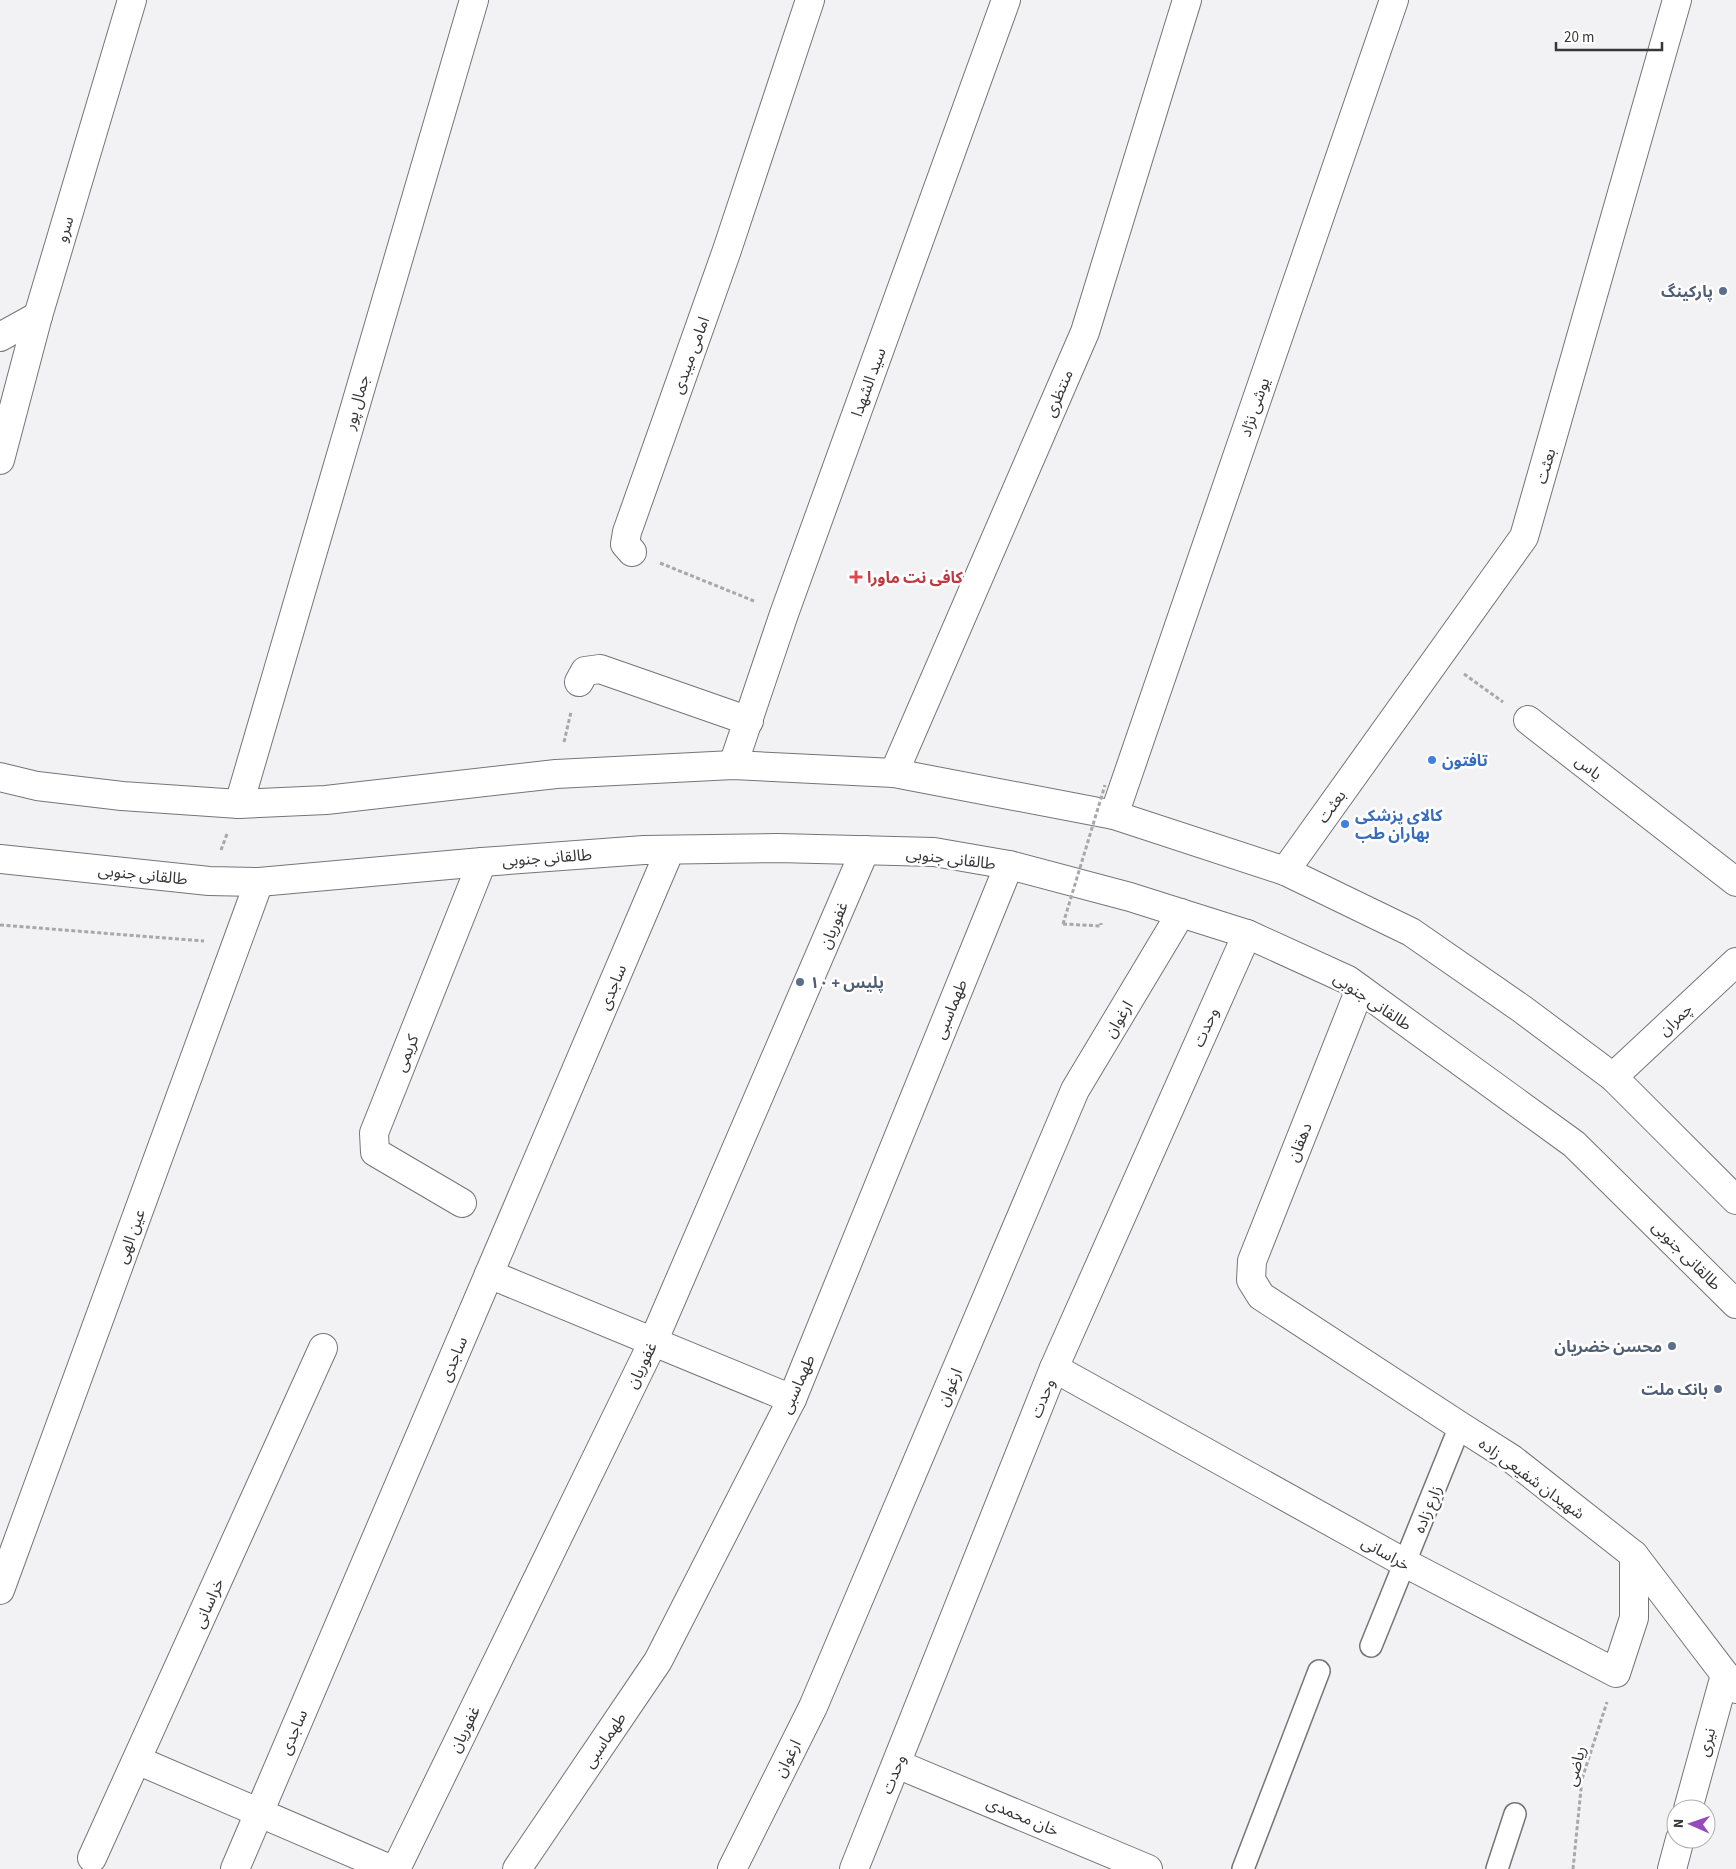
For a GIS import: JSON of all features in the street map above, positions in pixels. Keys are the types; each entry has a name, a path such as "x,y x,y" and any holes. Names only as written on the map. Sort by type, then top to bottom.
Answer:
{"street":[{"name":"سرو","path":"0,460 38,316 132,0"},
{"name":"جمال پور","path":"239,804 474,0"},
{"name":"امامی میبدی","path":"632,552 625,544 627,532 727,250 810,0"},
{"name":"سید الشهدا","path":"733,765 784,614 1006,0"},
{"name":"منتظری","path":"894,773 1085,332 1187,0"},
{"name":"یوشی نژاد","path":"1114,815 1394,0"},
{"name":"بعثت","path":"1284,871 1524,537 1677,0"},
{"path":"0,337 38,316"},
{"path":"582,677 600,669 749,721"},
{"name":"یاس","path":"1528,720 1736,882"},
{"path":"0,778 38,786 122,796 239,804 326,800 556,774 733,765 894,773 1114,815 1284,871 1411,932 1522,1009 1613,1077 1736,1200"},
{"name":"طالقانی جنوبی","path":"0,859 209,880 259,882 482,862 670,850 778,848 934,852 1009,865 1130,897 1247,934 1348,980 1574,1144 1736,1304"},
{"name":"ساجدی","path":"235,1869 670,850"},
{"name":"غفوریان","path":"396,1869 652,1342 865,850"},
{"name":"کریمی","path":"462,1203 375,1152 374,1133 482,862"},
{"name":"طهماسبی","path":"517,1869 658,1660 792,1399 1009,865"},
{"name":"عین الهی","path":"0,1590 259,882"},
{"name":"ارغوان","path":"732,1869 813,1707 1075,1090 1181,913"},
{"name":"وحدت","path":"854,1869 1054,1368 1247,934"},
{"name":"چمران","path":"1613,1077 1736,962"},
{"name":"دهقان","path":"1261,1296 1251,1280 1252,1261 1360,989"},
{"path":"489,1274 792,1399"},
{"name":"شهیدان شفیعی زاده","path":"1261,1296 1512,1459 1634,1555 1730,1682"},
{"name":"خراسانی","path":"92,1858 323,1348"},
{"name":"خراسانی","path":"1054,1368 1405,1563 1616,1673"},
{"path":"1616,1673 1634,1618 1634,1555"},
{"name":"نیری","path":"1691,1799 1730,1682"},
{"path":"137,1760 390,1869"},
{"name":"خان محمدی","path":"897,1764 1148,1869"},
{"path":"1672,1869 1677,1849"}],"lane":[{"name":"زارع زاده","path":"1371,1646 1460,1426"},
{"path":"1243,1869 1319,1671"},
{"path":"1497,1869 1515,1814"}],"path":[{"path":"632,552 784,614"},
{"path":"1439,656 1528,720"},
{"path":"556,774 582,677"},
{"path":"1100,926 1063,924 1106,785"},
{"path":"209,880 239,804"},
{"path":"0,926 236,944"},
{"name":"ریاضی","path":"1573,1869 1582,1779 1616,1673"}],"place":[{"name":"پارکینگ","path":"1723,291"},
{"name":"کافی نت ماورا","path":"856,577"},
{"name":"تافتون","path":"1432,760"},
{"name":"کالای پزشکی بهاران طب","path":"1345,824"},
{"name":"پلیس + ۱۰","path":"800,982"},
{"name":"محسن خضریان","path":"1672,1346"},
{"name":"بانک ملت","path":"1718,1389"}]}
